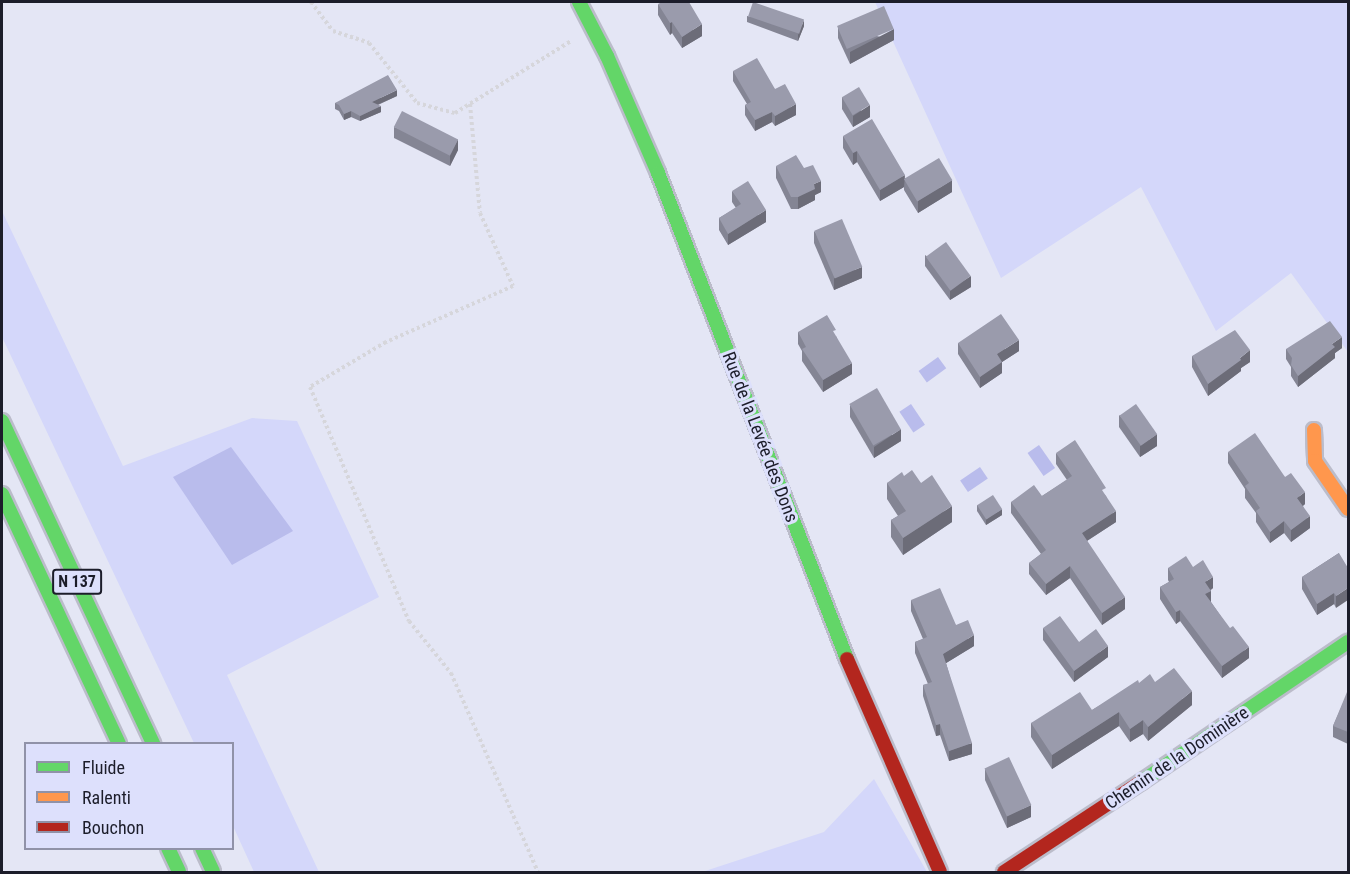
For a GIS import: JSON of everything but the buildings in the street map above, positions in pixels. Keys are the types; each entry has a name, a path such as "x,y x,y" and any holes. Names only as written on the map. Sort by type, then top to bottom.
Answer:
{"main road":[{"name":"Rue de la Levée des Dons","path":"579,2 658,173 860,692 940,873"},
{"name":"N 137","path":"2,421 152,742"},
{"path":"1314,430 1315,460 1348,509"},
{"name":"N 137","path":"2,494 118,742"},
{"name":"Chemin de la Dominière","path":"1004,873 1213,735 1348,642"},
{"path":"168,850 179,873"},
{"path":"202,850 213,873"}],"path":[{"path":"311,2 333,31 369,43 417,103 455,113 592,28"},
{"path":"470,104 480,213 513,286 386,342 310,387 409,621 451,673 538,873"}],"shaded area":[{"path":"875,2 1348,2 1348,352 1291,273 1216,331 1141,187 1001,278"},
{"path":"2,211 123,466 252,418 297,421 379,597 227,675 319,872 254,872 234,828 234,742 194,742 2,337"},
{"path":"938,357 946,368 927,382 919,371"},
{"path":"911,404 925,425 913,433 899,412"},
{"path":"1039,445 1055,468 1044,476 1028,453"},
{"path":"231,447 293,531 232,565 173,477"},
{"path":"980,467 988,479 968,492 960,480"},
{"path":"874,779 927,872 702,872 824,832"}],"traffic: fast":[{"path":"579,2 607,56 658,173 847,659"},
{"path":"2,421 152,742"},
{"path":"2,494 118,742"},
{"path":"1141,782 1348,642"},
{"path":"169,850 179,872"},
{"path":"203,850 213,872"}],"traffic: slow":[{"path":"1314,430 1315,461 1348,509"}],"traffic: jam":[{"path":"847,659 940,872"},
{"path":"1004,872 1141,782"}]}
